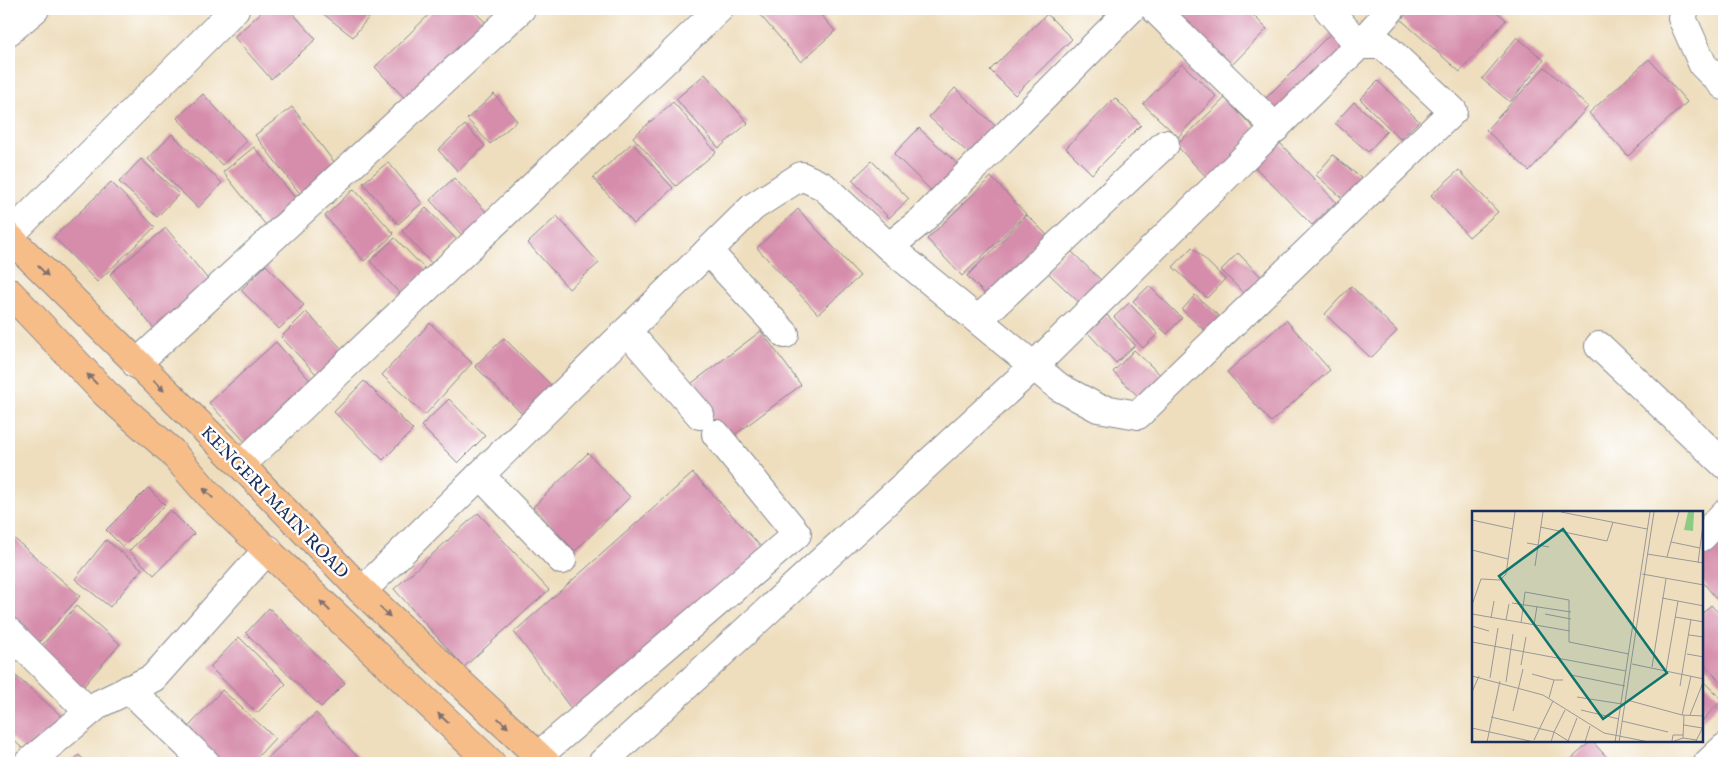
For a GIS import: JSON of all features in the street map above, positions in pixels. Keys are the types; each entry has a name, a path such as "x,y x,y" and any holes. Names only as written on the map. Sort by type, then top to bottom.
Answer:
{"main road":[{"name":"KENGERI MAIN ROAD","path":"9,236 136,364 241,465 362,591 542,760"},
{"name":"KENGERI MAIN ROAD","path":"11,298 106,394 171,451 209,495 268,549 491,763"}],"street":[{"path":"9,31 35,9"},
{"path":"9,236 235,9"},
{"path":"136,364 521,9"},
{"path":"241,465 719,9"},
{"path":"889,247 921,221 1131,9"},
{"path":"1155,9 1276,128"},
{"path":"362,591 753,207 801,176 823,186 889,247 1059,386 1098,408 1138,415 1454,111 1383,45 1359,45 1328,9"},
{"path":"602,763 1034,366 1359,45 1391,9"},
{"path":"1684,9 1682,18 1703,65 1724,86"},
{"path":"978,320 1165,144"},
{"path":"708,252 785,334"},
{"path":"542,760 797,534 708,424 626,331"},
{"path":"1599,346 1724,464"},
{"path":"480,475 562,560"},
{"path":"1703,536 1724,514"},
{"path":"28,763 99,704 153,678 268,549"},
{"path":"9,632 89,712"},
{"path":"129,689 206,763"},
{"path":"1708,763 1724,748"}],"building":[{"path":"265,9 289,9 316,39 271,79 234,37"},
{"path":"317,9 375,9 353,37"},
{"path":"435,9 472,9 488,25 408,102 375,67"},
{"path":"767,9 816,9 835,31 801,62 760,15"},
{"path":"1170,9 1247,9 1267,29 1225,72"},
{"path":"1406,9 1494,9 1506,20 1460,72 1398,17"},
{"path":"1047,14 1072,39 1015,95 990,70"},
{"path":"1337,27 1354,43 1274,123 1258,106"},
{"path":"1517,37 1544,60 1510,102 1482,79"},
{"path":"1649,59 1687,102 1628,156 1589,113"},
{"path":"1182,64 1216,96 1178,137 1143,104"},
{"path":"1545,67 1588,107 1529,171 1486,130"},
{"path":"705,74 748,123 719,148 676,99"},
{"path":"1378,81 1419,121 1400,139 1360,99"},
{"path":"955,88 1002,132 976,160 929,117"},
{"path":"203,94 247,141 222,165 177,118"},
{"path":"494,94 517,121 490,144 467,119"},
{"path":"1115,98 1141,125 1092,174 1066,148"},
{"path":"1225,98 1262,137 1213,184 1176,145"},
{"path":"673,102 716,152 676,186 633,137"},
{"path":"1354,102 1387,131 1368,152 1335,123"},
{"path":"292,107 340,170 304,199 255,135"},
{"path":"465,125 485,146 458,171 438,150"},
{"path":"919,128 965,171 939,198 894,154"},
{"path":"172,134 222,183 198,208 148,159"},
{"path":"1278,141 1336,202 1312,225 1253,165"},
{"path":"632,143 673,188 634,224 593,178"},
{"path":"254,147 300,204 269,229 223,172"},
{"path":"1333,155 1367,183 1349,204 1316,175"},
{"path":"141,159 179,194 157,217 119,182"},
{"path":"872,161 909,199 889,218 852,180"},
{"path":"388,162 422,203 398,224 363,183"},
{"path":"1459,170 1498,212 1469,237 1431,195"},
{"path":"991,177 1026,214 962,276 927,239"},
{"path":"454,178 494,220 469,243 430,200"},
{"path":"111,182 155,227 97,282 54,237"},
{"path":"354,189 394,234 364,261 325,216"},
{"path":"426,208 457,240 432,264 402,231"},
{"path":"798,209 860,276 818,314 757,248"},
{"path":"1027,215 1053,241 993,302 967,276"},
{"path":"557,216 599,263 569,289 528,243"},
{"path":"166,228 211,283 155,330 110,274"},
{"path":"395,238 427,271 401,295 370,261"},
{"path":"1192,247 1225,279 1207,298 1173,267"},
{"path":"1068,248 1108,287 1086,309 1046,271"},
{"path":"1238,253 1269,285 1252,302 1221,270"},
{"path":"266,265 304,305 279,329 241,290"},
{"path":"1149,286 1182,318 1167,334 1133,301"},
{"path":"1351,286 1397,331 1371,358 1325,314"},
{"path":"1195,295 1228,324 1214,339 1182,310"},
{"path":"1129,303 1158,334 1143,348 1114,317"},
{"path":"306,312 344,351 318,376 281,337"},
{"path":"1107,315 1135,345 1116,363 1088,333"},
{"path":"1286,320 1330,370 1271,422 1227,372"},
{"path":"430,323 472,363 425,415 382,375"},
{"path":"761,331 801,385 728,440 688,386"},
{"path":"504,338 554,388 525,417 475,366"},
{"path":"276,342 315,386 249,446 209,403"},
{"path":"1134,350 1167,381 1146,404 1113,372"},
{"path":"364,381 413,430 383,460 334,412"},
{"path":"449,399 485,436 458,463 421,426"},
{"path":"588,453 630,497 575,551 533,507"},
{"path":"693,473 765,551 578,718 514,632"},
{"path":"148,488 165,505 123,547 106,530"},
{"path":"170,510 194,534 154,575 129,551"},
{"path":"478,513 549,590 464,667 394,589"},
{"path":"1724,528 1724,608 1703,582 1703,550"},
{"path":"9,534 80,596 32,650 9,630"},
{"path":"106,540 142,569 110,607 75,579"},
{"path":"1711,605 1724,619 1724,686 1703,663 1703,613"},
{"path":"76,606 120,644 82,688 38,650"},
{"path":"269,608 345,683 321,707 246,633"},
{"path":"239,637 286,684 257,713 210,667"},
{"path":"9,670 66,720 33,758 9,736"},
{"path":"1703,681 1722,700 1703,720"},
{"path":"222,690 275,738 252,763 216,763 183,733"},
{"path":"316,713 363,763 262,763"},
{"path":"1590,742 1593,742 1612,763 1567,763"},
{"path":"79,755 87,763 70,763"}]}
